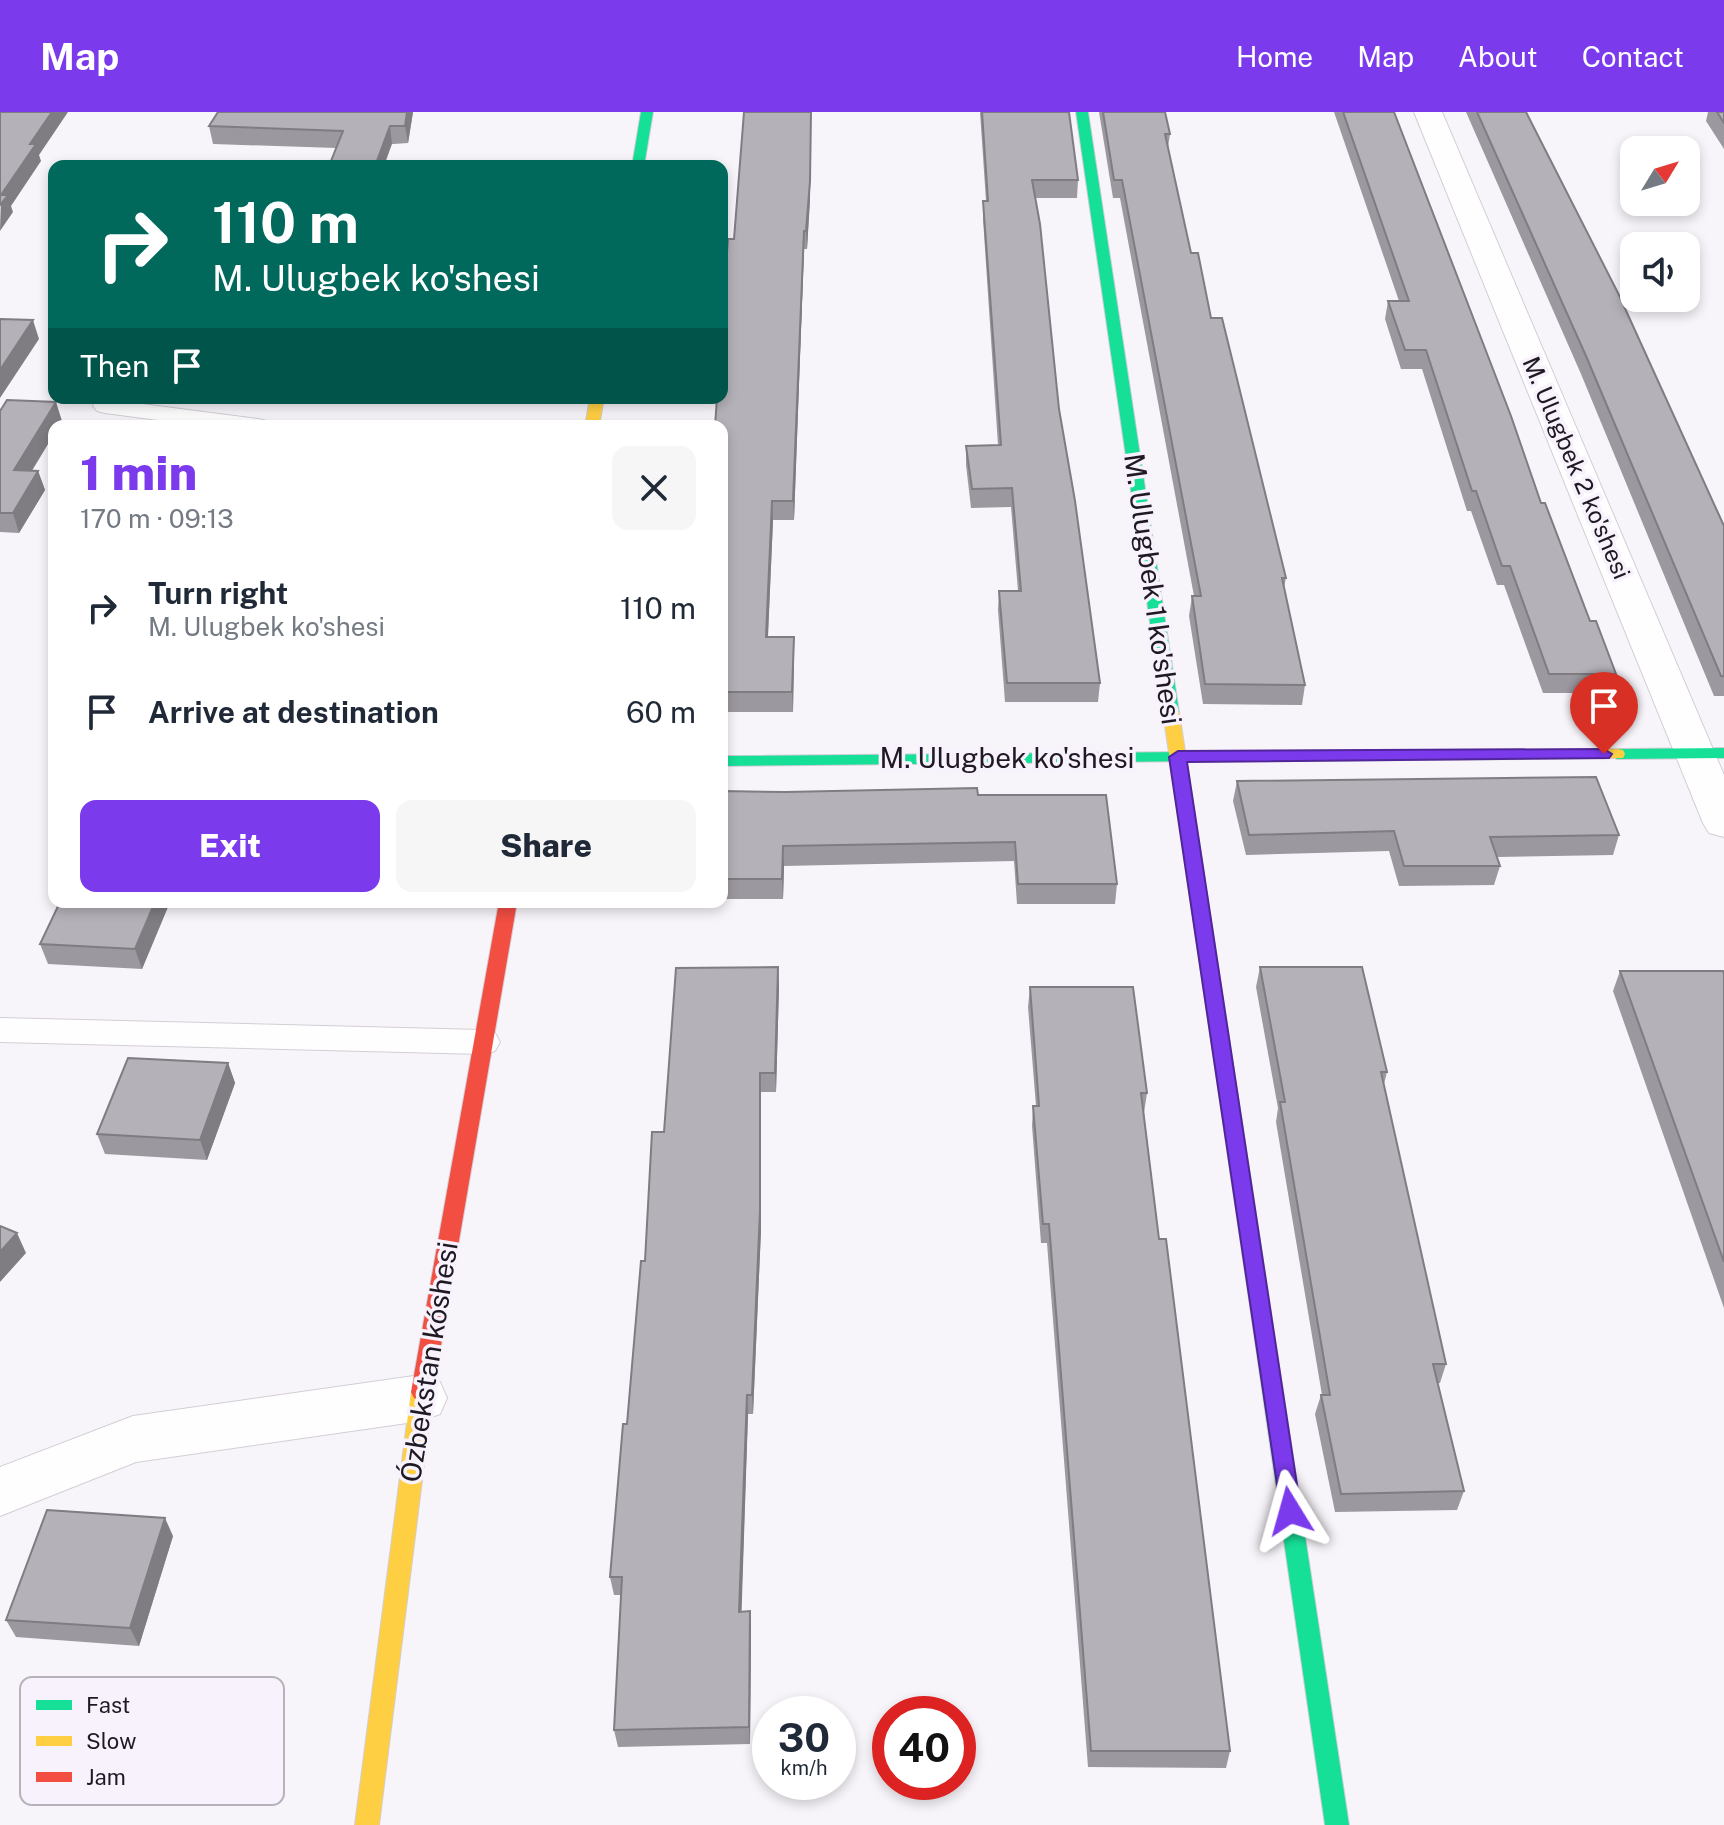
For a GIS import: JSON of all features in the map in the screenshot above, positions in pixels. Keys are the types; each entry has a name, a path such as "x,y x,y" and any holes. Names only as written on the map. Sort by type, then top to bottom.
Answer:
{"street":[{"path":"639,160 647,112"},
{"name":"M. Ulugbek 1 ko'shesi","path":"1082,112 1337,1825"},
{"name":"M. Ulugbek 2 ko'shesi","path":"1428,112 1710,754 1724,823"},
{"name":"M. Ulugbek ko'shesi","path":"728,761 1710,754"},
{"name":"Ózbekstan kóshesi","path":"367,1825 421,1398 507,908"},
{"path":"0,1492 133,1439 421,1398"}],"lane":[{"path":"106,404 212,420"},
{"path":"0,1030 483,1042"}],"building":[{"path":"0,112 52,112 30,144 36,144 1,195 8,195 0,205"},
{"path":"218,112 407,112 405,126 390,126 377,160 331,160 343,131 209,126"},
{"path":"744,112 811,112 793,501 772,501 766,637 794,637 792,692 728,692 728,420 715,420 717,404 728,404 728,239 734,239"},
{"path":"982,112 1069,112 1078,180 1032,180 1040,224 1059,409 1100,683 1007,683 999,591 1021,591 1012,488 972,489 966,446 1001,445 983,201 988,201"},
{"path":"1103,112 1165,112 1170,134 1165,134 1191,253 1198,253 1211,318 1222,318 1286,578 1282,578 1305,685 1205,684 1192,596 1201,596 1122,180 1114,180"},
{"path":"1343,112 1394,112 1511,416 1541,503 1545,503 1590,621 1596,621 1616,674 1549,674 1510,566 1502,566 1476,491 1472,491 1426,350 1405,350 1388,301 1409,301"},
{"path":"1477,112 1526,112 1618,293 1620,312 1627,312 1724,526 1724,676 1721,676 1586,356"},
{"path":"0,319 33,320 0,370"},
{"path":"7,400 55,404 14,470 38,471 13,513 0,513 0,411"},
{"path":"1596,777 1619,835 1490,837 1500,866 1404,866 1394,831 1249,835 1237,781"},
{"path":"977,788 978,795 1106,795 1117,884 1018,884 1015,842 783,846 782,879 728,879 728,791"},
{"path":"57,908 152,908 135,949 40,944"},
{"path":"778,967 775,1073 760,1073 760,1210 752,1395 747,1395 739,1612 750,1611 749,1727 614,1730 622,1577 610,1577 641,1261 645,1261 652,1132 664,1132 676,968"},
{"path":"1260,967 1362,967 1387,1072 1381,1072 1446,1364 1433,1364 1464,1491 1341,1494 1321,1395 1330,1395 1280,1102 1285,1102"},
{"path":"1620,971 1723,971 1724,1262"},
{"path":"1030,987 1133,987 1147,1093 1141,1093 1159,1239 1166,1239 1230,1751 1091,1751 1049,1224 1043,1224 1033,1106 1039,1106"},
{"path":"128,1058 228,1063 200,1140 97,1134"},
{"path":"0,1226 17,1233 0,1252"},
{"path":"47,1510 165,1518 130,1628 6,1620"}],"traffic: fast":[{"path":"639,160 647,112"},
{"path":"1082,112 1171,712"},
{"path":"1617,754 1724,753"},
{"path":"728,761 1294,756"},
{"path":"1263,1326 1337,1825"}],"traffic: slow":[{"path":"593,420 596,404"},
{"path":"1171,712 1263,1326"},
{"path":"1294,756 1617,754"},
{"path":"367,1825 422,1392"}],"traffic: jam":[{"path":"422,1392 507,908"}],"route":[{"path":"1290,1511 1178,757 1604,754"}]}
